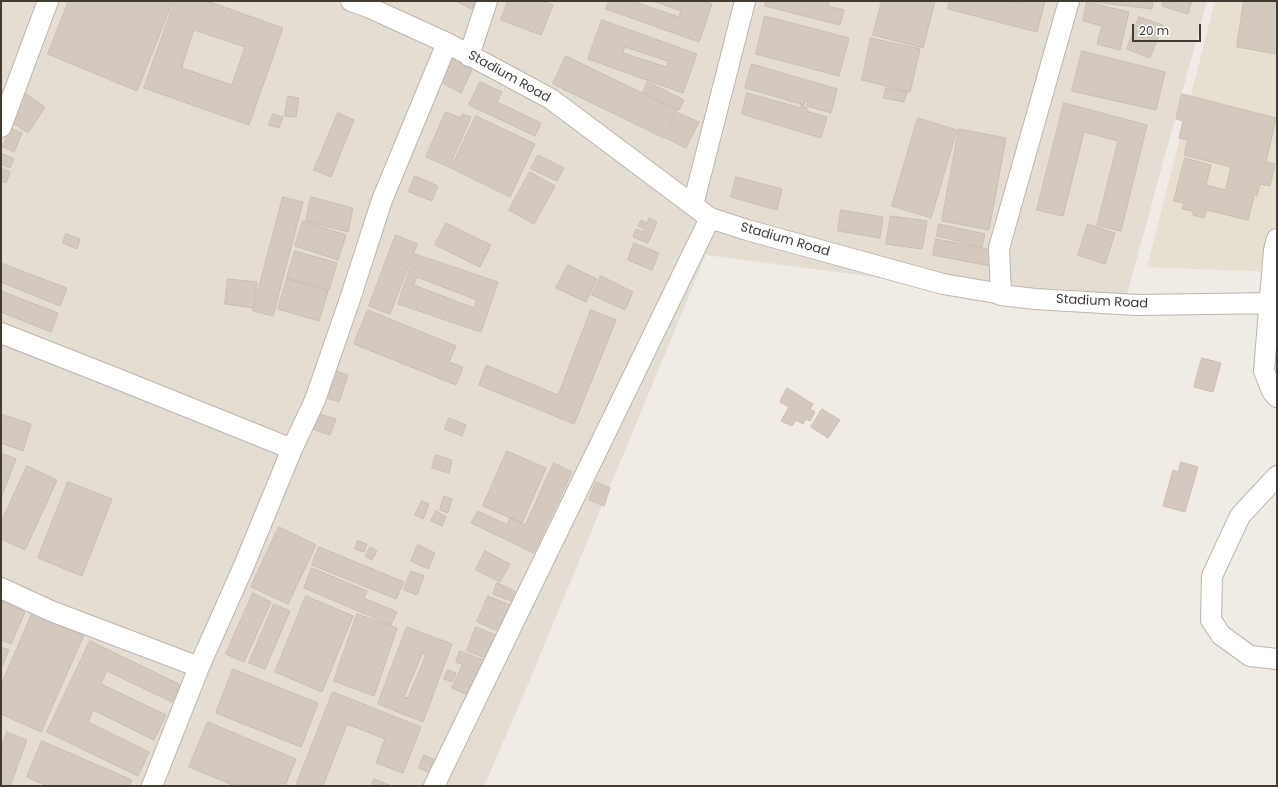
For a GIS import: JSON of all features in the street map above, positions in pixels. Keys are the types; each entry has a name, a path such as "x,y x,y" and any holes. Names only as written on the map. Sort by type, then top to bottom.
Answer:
{"street":[{"path":"1,127 48,1"},
{"name":"Stadium Road","path":"352,1 447,43 551,100 710,218 747,230 943,284 1001,295 1035,299 1136,305 1273,303"},
{"path":"469,56 487,1"},
{"path":"693,205 745,1"},
{"path":"1001,295 999,248 1069,1"},
{"path":"152,786 199,667 243,568 292,449 315,400 382,200 447,43"},
{"path":"434,786 710,218"},
{"path":"1277,239 1274,250 1273,303 1264,371 1272,391 1277,396"},
{"path":"1,333 292,449"},
{"path":"1277,476 1240,516 1212,576 1211,620 1221,635 1250,656 1277,659"},
{"path":"1,588 51,611 199,667"}],"shaded area":[{"path":"1,1 1207,1 1123,309 706,255 521,701 484,786 1,786"},
{"path":"1215,1 1277,1 1277,272 1147,267"}],"building":[{"path":"69,1 173,1 137,91 48,54"},
{"path":"175,1 207,1 283,28 249,125 144,88","holes":["194,30 245,47 232,85 182,68"]},
{"path":"456,1 476,1 472,9"},
{"path":"508,1 543,1 553,5 541,35 501,20"},
{"path":"609,1 638,1 638,3 679,17 681,11 653,1 703,1 712,4 699,42 606,9"},
{"path":"766,1 829,1 828,6 844,10 840,25 765,6"},
{"path":"882,1 935,1 923,48 873,35"},
{"path":"950,1 1010,1 1019,3 1020,1 1045,1 1037,32 948,9"},
{"path":"1094,1 1153,1 1152,9"},
{"path":"1163,1 1192,1 1188,14 1162,6"},
{"path":"1244,1 1277,1 1277,54 1237,47"},
{"path":"1087,2 1129,12 1120,50 1097,44 1102,26 1083,21"},
{"path":"765,16 849,38 839,76 756,54"},
{"path":"1139,17 1163,25 1150,58 1127,49"},
{"path":"602,20 697,54 683,93 588,59","holes":["625,47 668,61 666,67 623,53"]},
{"path":"871,38 920,49 910,92 862,80"},
{"path":"1082,51 1165,72 1156,110 1072,91"},
{"path":"566,56 677,110 664,138 553,84"},
{"path":"453,59 472,70 461,93 441,82"},
{"path":"752,64 837,89 831,113 807,106 808,102 805,101 804,105 745,88"},
{"path":"480,82 502,92 497,102 541,123 535,136 469,105"},
{"path":"648,82 684,100 679,110 643,92"},
{"path":"886,88 907,92 904,102 884,98"},
{"path":"23,92 45,107 28,133 6,118"},
{"path":"747,93 801,108 801,105 807,108 806,111 827,117 821,138 742,114"},
{"path":"1182,94 1276,118 1266,162 1275,164 1270,186 1260,184 1257,196 1226,188 1231,167 1184,155 1188,140 1179,138 1183,121 1176,119"},
{"path":"288,96 299,98 296,117 285,116"},
{"path":"1064,103 1147,125 1121,231 1097,225 1118,141 1084,132 1063,216 1037,210"},
{"path":"446,112 461,118 462,114 471,117 449,167 426,157"},
{"path":"338,113 354,120 331,177 314,170"},
{"path":"678,113 699,122 686,148 666,138"},
{"path":"273,114 283,117 279,128 269,125"},
{"path":"476,116 535,144 510,197 451,168"},
{"path":"918,118 957,130 931,218 892,206"},
{"path":"10,128 22,133 14,152 3,147"},
{"path":"959,129 1006,138 989,230 942,221"},
{"path":"1,153 14,159 10,168 1,164"},
{"path":"538,155 564,168 557,181 531,169"},
{"path":"1185,158 1211,165 1206,185 1254,197 1248,220 1206,210 1204,218 1193,215 1193,211 1182,209 1184,203 1174,201"},
{"path":"1,168 10,172 6,183 1,181"},
{"path":"530,172 555,186 534,224 509,210"},
{"path":"415,176 438,186 432,201 409,192"},
{"path":"736,177 782,189 777,210 731,197"},
{"path":"283,197 303,202 273,316 253,311"},
{"path":"311,197 353,208 348,232 306,221"},
{"path":"841,210 883,217 880,238 838,231"},
{"path":"891,216 927,221 922,249 886,244"},
{"path":"649,218 657,222 648,243 633,237 636,229 643,232 645,229 638,226 641,220 647,223"},
{"path":"303,221 346,235 338,260 295,246"},
{"path":"446,223 491,245 480,267 435,245"},
{"path":"939,224 985,234 982,247 937,236"},
{"path":"1088,224 1115,233 1105,264 1078,255"},
{"path":"66,234 80,239 77,249 63,243"},
{"path":"396,235 417,244 390,314 369,306"},
{"path":"936,239 993,250 990,266 933,255"},
{"path":"634,243 659,253 652,270 628,260"},
{"path":"295,251 337,263 329,290 287,278"},
{"path":"415,254 498,282 481,332 398,304","holes":["417,277 477,300 474,308 414,285"]},
{"path":"1,263 67,288 60,306 1,282"},
{"path":"568,265 597,279 586,302 556,288"},
{"path":"601,276 633,292 625,310 592,295"},
{"path":"228,279 257,282 254,308 225,304"},
{"path":"287,279 328,291 319,321 278,309"},
{"path":"1,291 58,313 51,332 1,312"},
{"path":"368,310 456,346 449,362 463,367 456,385 354,344"},
{"path":"591,310 616,320 574,424 479,385 486,365 558,395"},
{"path":"1202,358 1221,363 1213,392 1194,387"},
{"path":"333,370 348,375 339,402 324,397"},
{"path":"787,388 813,404 810,409 815,412 810,421 806,419 803,424 796,420 792,426 781,421 789,407 780,402"},
{"path":"822,409 840,420 828,438 811,427"},
{"path":"316,413 336,419 330,435 310,428"},
{"path":"1,414 31,424 23,451 1,443"},
{"path":"449,418 466,425 462,436 445,429"},
{"path":"507,451 546,468 522,523 483,506"},
{"path":"1,453 16,459 1,498"},
{"path":"436,455 452,460 449,473 432,468"},
{"path":"1181,462 1198,467 1185,512 1163,506 1173,470 1178,472"},
{"path":"554,463 572,472 534,553 471,523 478,511 507,525 510,518 525,525"},
{"path":"27,466 57,480 25,550 1,539 1,523"},
{"path":"68,482 112,499 82,576 38,558"},
{"path":"596,482 610,488 604,506 589,500"},
{"path":"444,496 452,499 448,513 440,510"},
{"path":"422,501 429,504 423,519 415,515"},
{"path":"436,511 446,517 442,526 431,521"},
{"path":"279,527 316,545 288,604 251,587"},
{"path":"358,541 367,544 364,552 355,549"},
{"path":"418,545 435,553 428,569 411,561"},
{"path":"319,547 404,582 396,599 312,565"},
{"path":"371,547 377,551 372,560 365,556"},
{"path":"485,551 510,564 500,582 476,570"},
{"path":"312,568 367,591 364,598 397,612 391,625 304,588"},
{"path":"411,571 424,576 417,595 404,590"},
{"path":"497,583 515,591 511,601 493,594"},
{"path":"253,593 271,602 244,662 226,654"},
{"path":"306,596 353,616 322,692 275,672"},
{"path":"488,596 512,606 501,632 477,622"},
{"path":"1,601 25,612 11,644 1,640"},
{"path":"274,604 290,611 265,669 249,663"},
{"path":"33,612 84,635 41,732 1,714 1,685"},
{"path":"357,614 397,628 374,696 334,681"},
{"path":"407,627 452,644 423,722 378,704","holes":["423,653 426,655 408,698 404,697"]},
{"path":"476,627 498,636 489,659 467,651"},
{"path":"90,641 181,685 172,702 107,671 101,684 166,715 154,740 93,710 88,722 149,752 138,776 47,732"},
{"path":"1,647 9,650 1,669"},
{"path":"460,651 486,661 482,672 456,662"},
{"path":"462,666 479,673 470,696 452,688"},
{"path":"233,669 318,703 301,747 216,713"},
{"path":"448,670 456,673 452,682 444,679"},
{"path":"333,692 421,727 403,773 376,763 385,739 347,724 323,786 296,786"},
{"path":"208,722 296,759 285,786 235,786 189,767"},
{"path":"7,732 27,740 10,786 1,786 1,749"},
{"path":"42,741 132,780 129,786 47,786 27,777"},
{"path":"424,755 439,762 434,774 419,768"},
{"path":"374,779 392,786 371,786"}]}
